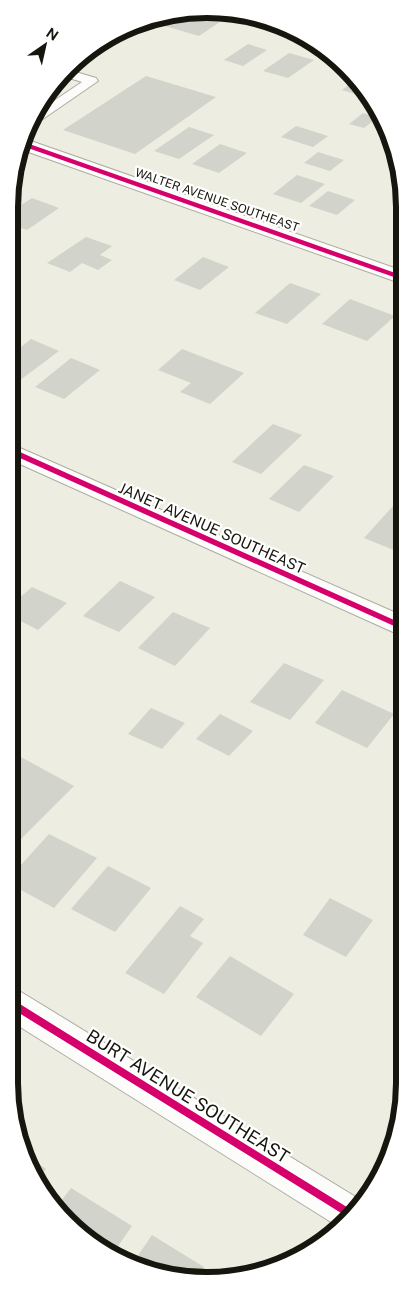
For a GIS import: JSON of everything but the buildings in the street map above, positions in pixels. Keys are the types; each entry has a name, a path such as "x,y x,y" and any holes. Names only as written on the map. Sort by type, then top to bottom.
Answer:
{"street":[{"name":"WALTER AVENUE SOUTHEAST","path":"28,146 396,276"},
{"name":"JANET AVENUE SOUTHEAST","path":"18,454 396,624"},
{"name":"BURT AVENUE SOUTHEAST","path":"18,1008 346,1211"}],"lane":[{"path":"42,114 92,81 71,75"}],"cycle path":[{"path":"28,146 396,276"},
{"path":"18,454 396,624"},
{"path":"18,1008 346,1211"}]}
